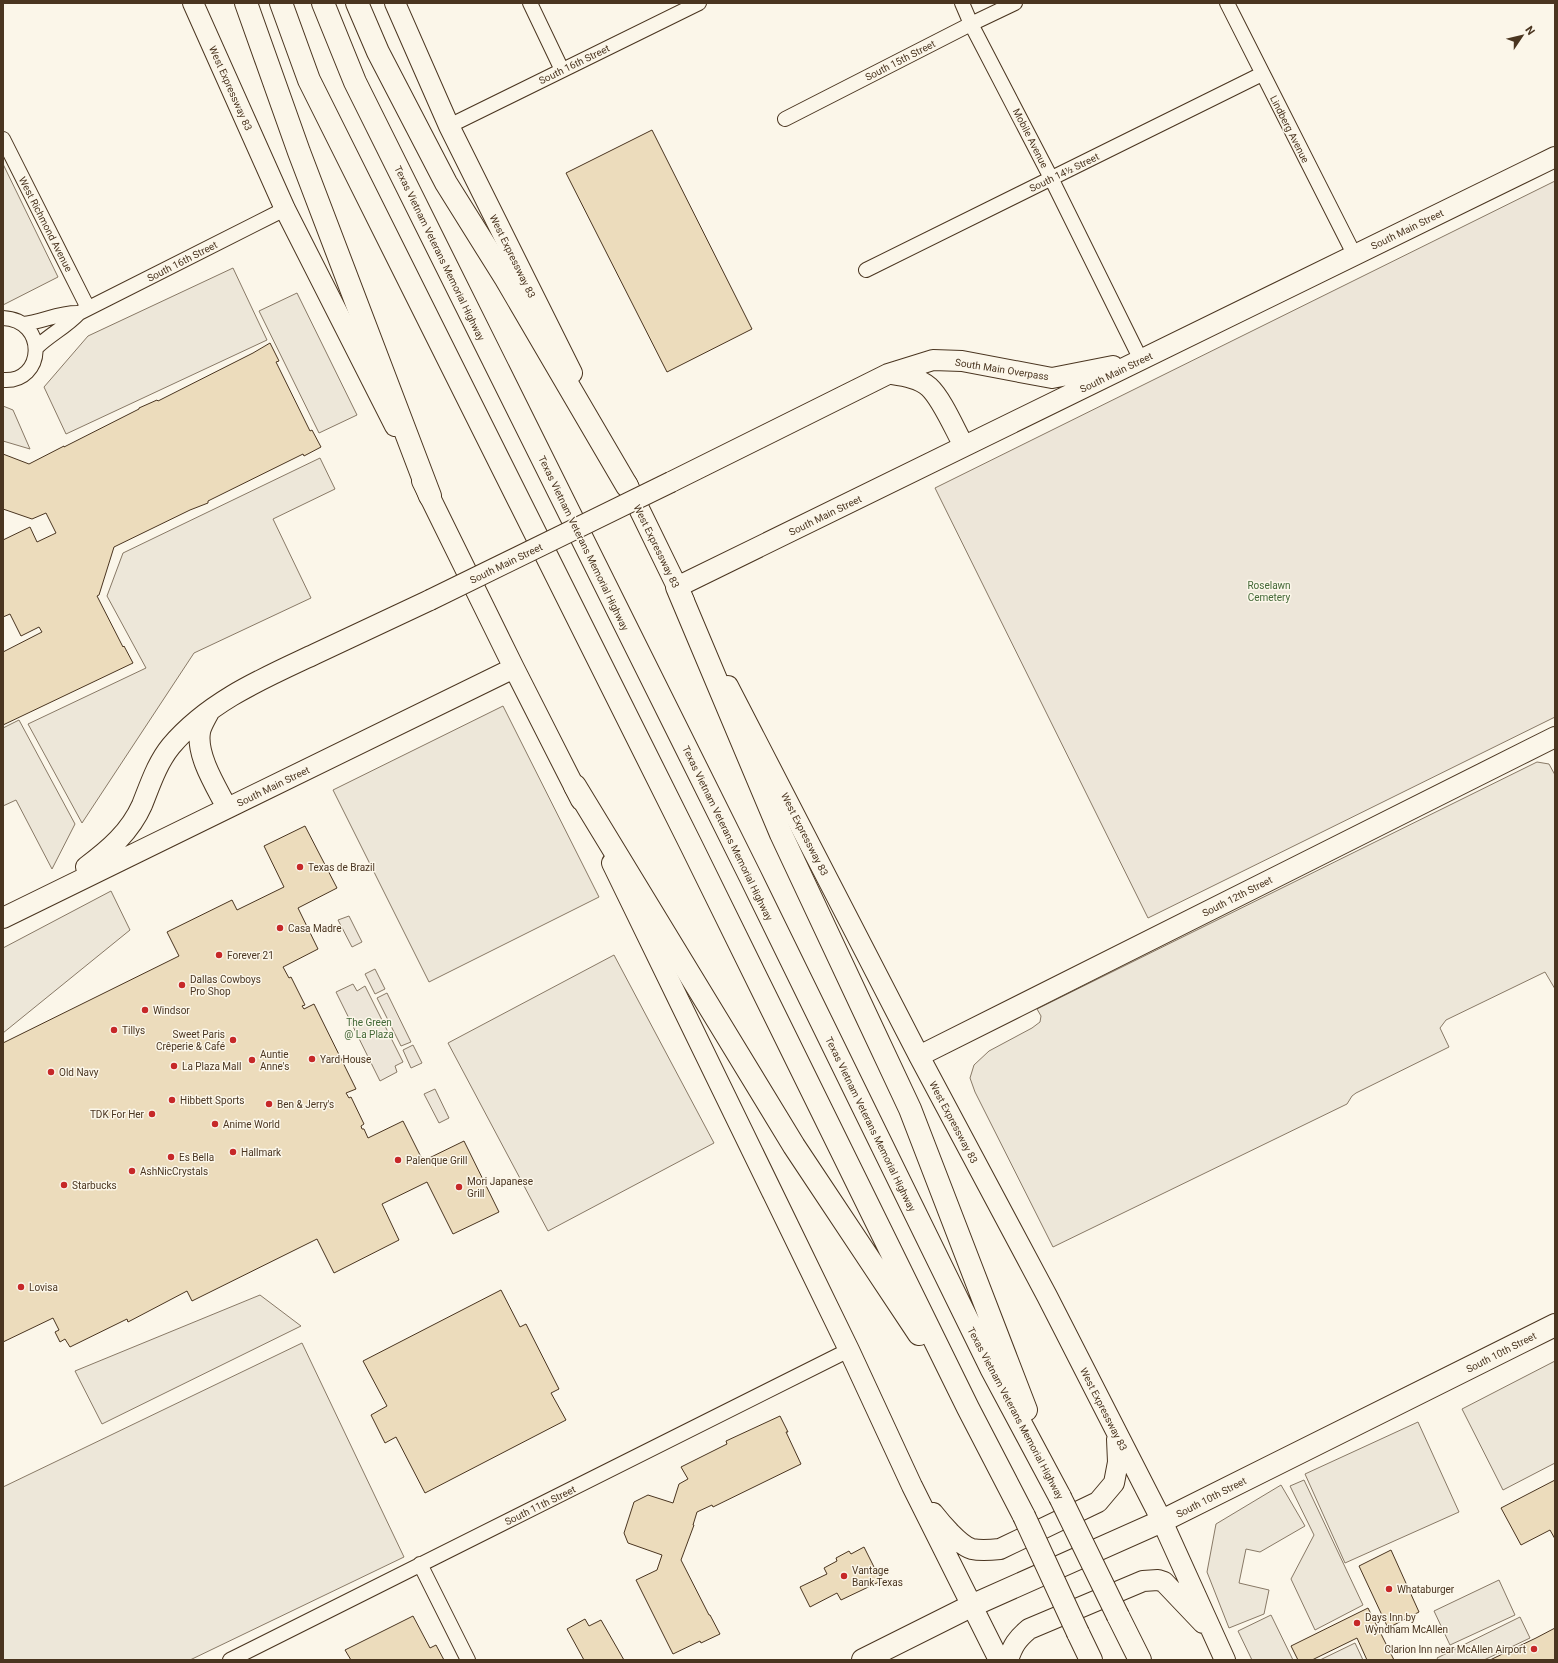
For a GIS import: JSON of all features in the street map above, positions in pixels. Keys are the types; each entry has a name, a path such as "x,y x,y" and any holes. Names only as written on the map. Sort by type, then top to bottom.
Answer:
{"main road":[{"name":"West Expressway 83","path":"193,3 285,209 430,496 514,668 575,786 849,1350 912,1486 998,1660"},
{"path":"246,3 299,152 430,496"},
{"path":"281,3 309,80 691,845 968,1408 1024,1516 1091,1660"},
{"name":"Texas Vietnam Veterans Memorial Highway","path":"323,3 359,89 991,1368 1060,1497 1140,1660"},
{"path":"357,3 378,52 446,183 510,286 628,486"},
{"name":"West Expressway 83","path":"396,3 449,126 677,587 919,1056 1047,1296 1162,1521 1225,1660"},
{"name":"South Main Street","path":"677,587 1354,254 1555,157"},
{"name":"South Main Overpass","path":"888,374 933,360 948,360 962,361 1052,378 1141,360"},
{"path":"888,374 914,378 929,386 939,399 964,446"},
{"name":"South Main Street","path":"46,897 107,852 127,831 141,807 154,774 171,746 210,710 240,691 271,674 430,600 888,374"},
{"path":"677,587 781,834 910,1109 1060,1497"},
{"name":"South Main Street","path":"3,918 514,668"},
{"name":"South Main Street","path":"210,710 200,732 201,749 207,768 227,808"},
{"name":"South 12th Street","path":"919,1056 1554,739"},
{"path":"575,786 794,1146 968,1408"},
{"name":"South 10th Street","path":"863,1660 971,1606 1162,1521 1555,1325"},
{"path":"912,1486 945,1528 970,1549 1000,1549 1098,1502 1114,1483 1118,1462 1117,1434"},
{"path":"1008,1660 1012,1649 1019,1638 1030,1629 1143,1581 1150,1580 1158,1580 1169,1586 1178,1598 1212,1632"},
{"path":"1078,1633 1079,1660"}],"street":[{"path":"530,3 562,70"},
{"name":"South 16th Street","path":"449,126 699,3"},
{"name":"Mobile Avenue","path":"962,3 971,24 1051,178 1141,360"},
{"name":"South 15th Street","path":"785,119 1015,3"},
{"name":"Lindberg Avenue","path":"1226,3 1354,254"},
{"name":"South 14½ Street","path":"866,270 1262,74"},
{"name":"West Richmond Avenue","path":"3,139 83,311"},
{"name":"South 16th Street","path":"83,311 285,209"},
{"path":"24,324 41,321 61,314 83,311"},
{"path":"36,348 50,335 66,326 83,311"},
{"path":"3,318 11,319 24,324 33,335 36,348 33,364 27,372 18,377 3,380"},
{"name":"South 11th Street","path":"230,1660 849,1350"},
{"path":"420,1564 468,1660"}],"green space":[{"name":"Roselawn Cemetery","path":"1555,181 1555,717 1148,918 935,488"},
{"path":"349,916 362,942 352,947 338,920"},
{"path":"375,969 385,989 375,994 365,974"},
{"name":"The Green @ La Plaza","path":"353,984 357,991 365,986 403,1062 395,1066 397,1072 380,1081 336,992"},
{"path":"387,993 411,1042 401,1046 377,998"},
{"path":"413,1045 422,1063 411,1068 403,1050"},
{"path":"435,1089 449,1118 439,1123 424,1094"}],"shaded area":[{"path":"3,164 58,277 3,305"},
{"path":"233,268 267,340 66,434 44,387 88,336"},
{"path":"297,293 357,415 319,433 259,311"},
{"path":"3,406 13,410 30,449 3,441"},
{"path":"320,458 335,489 273,519 311,598 194,653 82,823 28,724 146,668 107,596 123,553"},
{"path":"503,706 599,897 429,982 333,790"},
{"path":"19,720 75,824 52,869 16,800 3,806 3,728"},
{"path":"1537,762 1549,764 1555,775 1555,989 1545,972 1446,1020 1440,1028 1449,1047 1356,1093 1347,1104 1053,1247 975,1092 970,1078 974,1065 989,1051 1032,1028 1040,1022 1041,1016 1037,1009"},
{"path":"111,891 130,930 3,1033 3,948"},
{"path":"614,955 714,1143 548,1231 448,1043"},
{"path":"260,1295 301,1326 102,1424 75,1371"},
{"path":"302,1343 404,1557 190,1660 3,1660 3,1487"},
{"path":"1555,1361 1555,1463 1503,1490 1462,1409"},
{"path":"1418,1422 1459,1512 1345,1563 1305,1474"},
{"path":"1304,1480 1363,1605 1315,1630 1291,1579 1314,1535 1290,1486"},
{"path":"1281,1485 1305,1526 1260,1552 1246,1549 1239,1583 1269,1590 1264,1614 1229,1628 1207,1572 1216,1524"},
{"path":"1499,1580 1515,1615 1450,1645 1434,1611"},
{"path":"1271,1615 1293,1660 1252,1660 1238,1631"},
{"path":"1520,1617 1530,1638 1484,1660 1438,1660 1437,1658"},
{"path":"1355,1643 1363,1660 1320,1660"}],"building":[{"path":"652,130 752,329 667,372 566,173"},
{"path":"270,343 279,361 276,362 310,431 312,430 321,447 304,456 303,454 208,501 208,503 190,510 114,547 99,595 97,596 123,647 124,646 133,663 3,725 3,652 42,632 39,627 21,636 10,614 3,617 3,540 30,527 37,542 56,533 46,513 32,519 3,509 3,454 29,464 139,408 157,400 158,401"},
{"name":"La Plaza Mall","path":"305,826 337,888 298,908 318,949 283,967 289,978 291,977 305,1005 302,1006 304,1009 314,1004 356,1089 346,1093 349,1098 351,1097 364,1124 361,1126 362,1129 364,1129 368,1138 403,1121 423,1161 464,1141 499,1212 453,1234 427,1182 382,1204 399,1240 334,1273 317,1239 192,1301 187,1291 128,1322 127,1319 70,1347 65,1339 60,1342 55,1332 59,1330 53,1318 3,1342 3,1043 179,956 167,932 232,900 237,910 284,887 264,846"},
{"path":"501,1290 520,1327 526,1324 559,1389 551,1393 566,1420 425,1493 396,1437 385,1443 371,1415 387,1406 363,1361"},
{"path":"780,1416 801,1464 713,1507 712,1505 697,1512 694,1525 681,1560 720,1634 701,1643 700,1641 673,1654 636,1580 657,1570 662,1555 628,1543 624,1533 634,1502 648,1495 673,1503 679,1484 688,1479 681,1467 727,1444 726,1441"},
{"path":"1555,1480 1555,1539 1550,1530 1521,1545 1501,1508"},
{"path":"864,1547 881,1581 841,1600 837,1593 810,1607 800,1587 827,1574 824,1568 837,1561 836,1558 849,1551 851,1554"},
{"name":"Whataburger","path":"1391,1550 1419,1612 1388,1628 1359,1566"},
{"name":"Days Inn by Wyndham McAllen","path":"1368,1608 1394,1660 1367,1660 1357,1638 1312,1660 1298,1660 1291,1646"},
{"path":"413,1616 430,1648 436,1645 444,1660 351,1660 345,1650"},
{"path":"585,1619 589,1626 601,1620 624,1660 584,1660 567,1629"},
{"name":"Clarion Inn near McAllen Airport","path":"1555,1628 1555,1660 1490,1660 1536,1638"}],"place":[{"name":"Texas de Brazil","path":"300,867"},
{"name":"Casa Madre","path":"280,928"},
{"name":"Forever 21","path":"219,955"},
{"name":"Dallas Cowboys Pro Shop","path":"182,985"},
{"name":"Windsor","path":"145,1010"},
{"name":"Tillys","path":"114,1030"},
{"name":"Sweet Paris Crêperie & Café","path":"233,1040"},
{"name":"Yard House","path":"312,1059"},
{"name":"Auntie Anne's","path":"252,1060"},
{"name":"La Plaza Mall","path":"174,1066"},
{"name":"Old Navy","path":"51,1072"},
{"name":"Hibbett Sports","path":"172,1100"},
{"name":"Ben & Jerry's","path":"269,1104"},
{"name":"TDK For Her","path":"152,1114"},
{"name":"Anime World","path":"215,1124"},
{"name":"Hallmark","path":"233,1152"},
{"name":"Es Bella","path":"171,1157"},
{"name":"Palenque Grill","path":"398,1160"},
{"name":"AshNicCrystals","path":"132,1171"},
{"name":"Starbucks","path":"64,1185"},
{"name":"Mori Japanese Grill","path":"459,1187"},
{"name":"Lovisa","path":"21,1287"},
{"name":"Vantage Bank Texas","path":"844,1576"},
{"name":"Whataburger","path":"1389,1589"},
{"name":"Days Inn by Wyndham McAllen","path":"1357,1623"},
{"name":"Clarion Inn near McAllen Airport","path":"1534,1649"}]}
